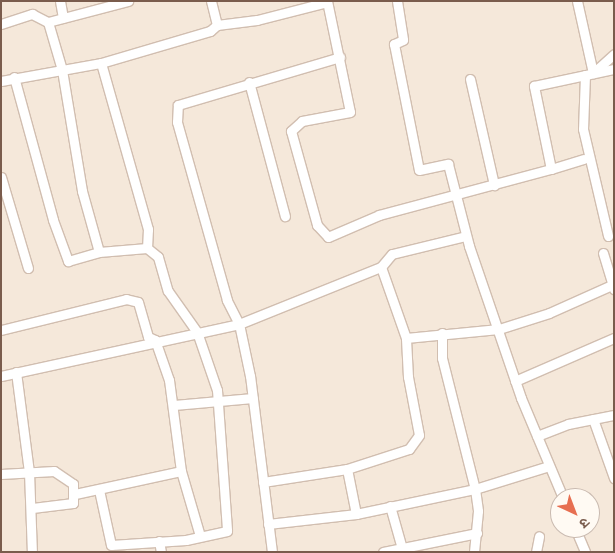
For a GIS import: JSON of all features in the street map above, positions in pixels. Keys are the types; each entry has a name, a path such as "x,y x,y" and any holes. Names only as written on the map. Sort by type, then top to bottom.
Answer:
{"street":[{"path":"60,1 63,18"},
{"path":"1,24 32,14 48,22 104,5 128,1"},
{"path":"211,1 217,25"},
{"path":"397,1 403,40 394,44 418,170 448,164 466,236 515,381 559,488"},
{"path":"577,1 589,74 583,129 608,236"},
{"path":"1,80 101,62 210,31 217,25 257,20 327,2 350,112 302,121 291,131 317,225 328,237 379,214 494,185 584,159"},
{"path":"48,22 62,70 82,191 99,252"},
{"path":"589,74 614,54"},
{"path":"272,552 253,398 239,324 225,291 178,122 178,105 249,82 340,57"},
{"path":"99,490 112,545 200,536 226,531 217,390 197,332 168,291 158,258 148,248 148,229 101,62"},
{"path":"551,169 534,86 614,69"},
{"path":"14,77 53,220 68,261 99,252 148,248"},
{"path":"470,78 494,185"},
{"path":"249,82 285,216"},
{"path":"1,178 6,209 28,268"},
{"path":"1,376 155,340 239,324 381,267 392,254 466,236"},
{"path":"406,338 442,333 499,329 549,314 613,287 603,253"},
{"path":"263,482 347,470 409,449 419,435 408,377 406,338 381,267"},
{"path":"1,330 126,299 138,302 148,337 155,340 169,380 174,405 181,471 200,536"},
{"path":"442,333 442,358 475,489 476,533 474,552"},
{"path":"515,381 614,338"},
{"path":"16,372 29,472 32,508 32,552"},
{"path":"174,405 253,398"},
{"path":"537,436 593,419 614,415"},
{"path":"593,419 614,478"},
{"path":"268,524 356,514 475,489 549,466"},
{"path":"347,470 356,514"},
{"path":"75,494 181,471"},
{"path":"1,474 29,472 61,474 74,484 75,494 73,503 32,508"},
{"path":"390,506 403,550"},
{"path":"383,552 403,550 476,533"},
{"path":"536,552 539,536"},
{"path":"579,538 585,552"},
{"path":"159,541 161,552"}],"shaded area":[{"path":"1,1 614,1 614,552 1,552"}]}
